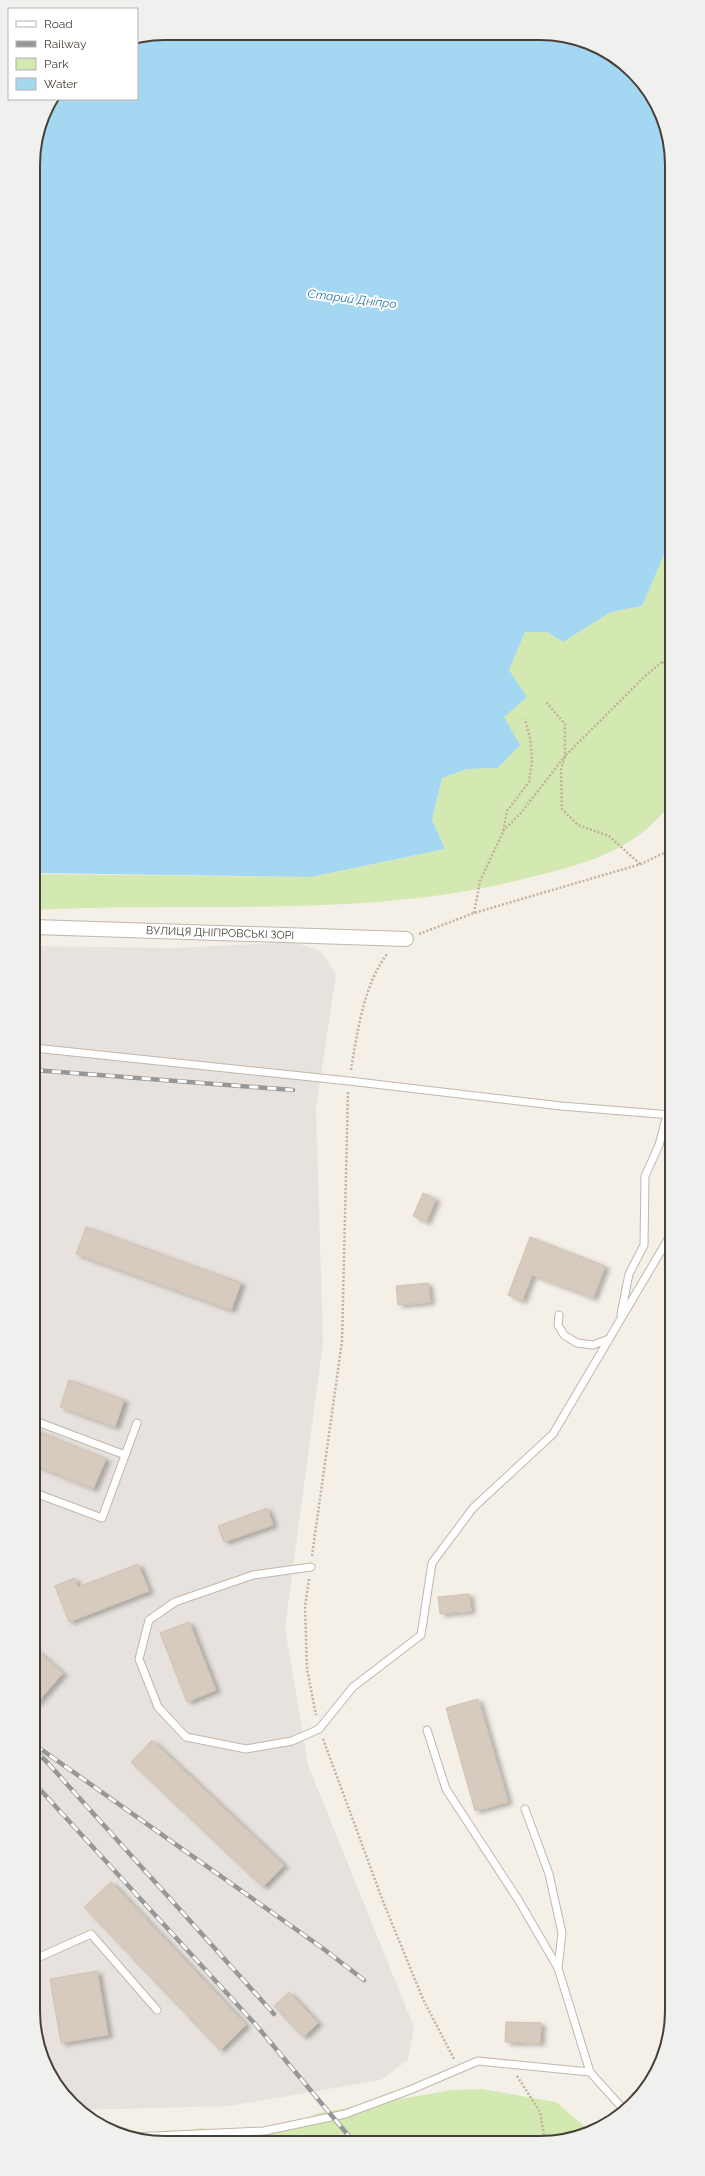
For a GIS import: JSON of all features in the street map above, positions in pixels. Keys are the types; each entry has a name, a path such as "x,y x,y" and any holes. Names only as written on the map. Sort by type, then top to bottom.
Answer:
{"street":[{"name":"ВУЛИЦЯ ДНІПРОВСЬКІ ЗОРІ","path":"40,927 406,939"}],"lane":[{"path":"40,1049 349,1081 561,1106 665,1115"},
{"path":"620,1320 629,1274 644,1245 644,1176 659,1145 665,1127"},
{"path":"311,1567 253,1575 175,1602 149,1620 139,1659 158,1707 186,1737 246,1749 292,1741 319,1729 353,1687 421,1635 432,1563 473,1508 553,1434 665,1244"},
{"path":"559,1315 558,1325 564,1335 577,1343 593,1345 609,1339"},
{"path":"40,1423 125,1455"},
{"path":"40,1495 102,1518 137,1423"},
{"path":"427,1730 446,1789 519,1901 558,1968 590,2072 620,2106"},
{"path":"525,1809 549,1874 562,1933 558,1968"},
{"path":"40,1957 91,1934 157,2010"},
{"path":"158,2136 264,2132 345,2114 478,2060 590,2072"}],"path":[{"path":"503,832 520,814 565,756 644,677 665,659"},
{"path":"661,663 665,663"},
{"path":"546,702 565,724 565,756 561,770 562,809 578,825 609,836 641,864"},
{"path":"474,913 480,881 503,832 507,811 529,782 532,761 530,738 525,719"},
{"path":"459,2069 423,1999 384,1904 319,1729 307,1669 305,1607 342,1341 349,1081 361,1012 381,962 396,943 474,913 641,864 665,852"},
{"path":"509,2064 540,2112 544,2136"}],"shaded area":[{"path":"294,942 320,951 336,974 316,1108 323,1342 285,1628 308,1765 414,2027 408,2060 381,2080 229,2106 89,2110 66,2087 57,2074 42,2035 40,2011 40,946 175,948"}],"green space":[{"path":"665,553 665,812 641,834 619,848 594,859 544,874 470,890 408,899 346,904 284,906 40,910 40,874 311,877 445,849 432,820 442,778 467,769 498,768 509,670 525,632 547,632 563,642 611,612 642,606"},
{"path":"482,2089 556,2102 585,2127 564,2134 548,2136 265,2136 318,2113 453,2090"},
{"path":"201,2128 242,2136 162,2136"}],"water":[{"name":"Старий Дніпро","path":"157,40 548,40 572,44 602,57 616,66 628,77 648,102 663,141 665,157 665,553 642,606 611,612 563,642 547,632 525,632 509,670 527,697 504,717 520,745 498,768 467,769 442,778 432,820 445,849 311,877 40,873 40,157 44,133 58,100 138,100 138,43 141,42"}],"building":[{"path":"423,1193 436,1199 426,1222 413,1216"},
{"path":"86,1227 241,1283 231,1310 76,1254"},
{"path":"530,1237 605,1266 593,1298 532,1275 522,1301 508,1295"},
{"path":"428,1283 430,1302 398,1305 396,1286"},
{"path":"69,1380 124,1400 115,1427 60,1407"},
{"path":"40,1432 106,1459 93,1489 40,1467"},
{"path":"267,1508 273,1525 224,1542 218,1526"},
{"path":"138,1564 149,1591 69,1622 55,1586 74,1578 78,1587"},
{"path":"469,1594 471,1611 440,1614 438,1597"},
{"path":"189,1622 216,1690 187,1702 160,1633"},
{"path":"40,1653 63,1673 40,1699"},
{"path":"478,1699 508,1802 475,1811 446,1708"},
{"path":"152,1740 284,1865 263,1887 131,1762"},
{"path":"111,1882 246,2025 220,2050 84,1907"},
{"path":"97,1971 108,2035 61,2043 50,1979"},
{"path":"289,1992 318,2023 303,2037 274,2006"},
{"path":"506,2022 541,2023 540,2043 505,2042"}],"railway":[{"path":"40,1070 293,1090"},
{"path":"40,1749 321,1947 364,1980"},
{"path":"40,1756 274,2014"},
{"path":"40,1789 256,2025 349,2136"}]}
